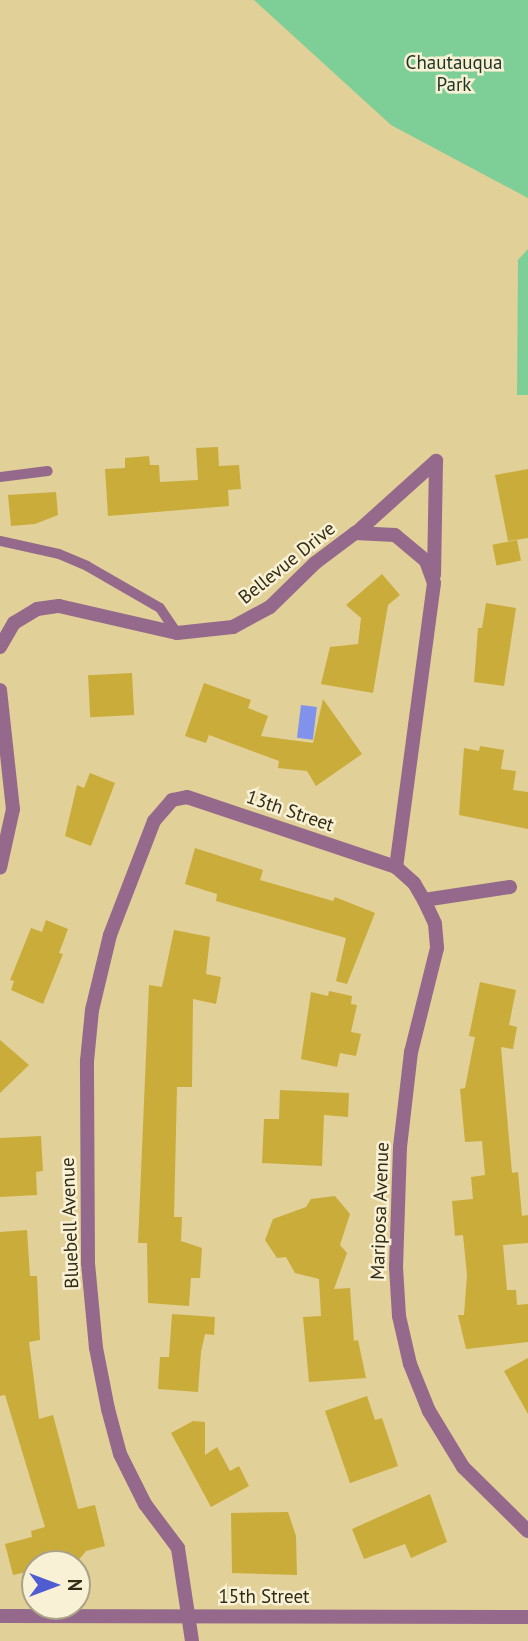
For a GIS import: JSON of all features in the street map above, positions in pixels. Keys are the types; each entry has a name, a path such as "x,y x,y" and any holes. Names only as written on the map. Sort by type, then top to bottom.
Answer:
{"street":[{"path":"355,533 436,461 434,583 396,867"},
{"name":"Bellevue Drive","path":"0,647 14,623 37,609 59,606 177,633 215,632 259,615 355,533 376,531 413,545 426,561 434,583"},
{"path":"0,690 13,809 0,868"},
{"name":"13th Street","path":"172,800 187,797 396,867"},
{"name":"Bluebell Avenue","path":"172,800 154,821 110,935 92,1010 86,1061 88,1263 96,1348 120,1454 145,1504 178,1548 192,1641"},
{"name":"Mariposa Avenue","path":"396,867 414,883 424,900 435,924 437,948 411,1052 400,1147 396,1267 399,1316 410,1364 429,1410 463,1467 528,1531"},
{"path":"424,900 510,887"},
{"name":"15th Street","path":"0,1616 528,1617"}],"lane":[{"path":"0,477 48,471"},
{"path":"0,541 59,554 87,566 160,608 177,633"}],"green space":[{"name":"Chautauqua Park","path":"254,0 528,0 528,198 391,125"},
{"path":"528,249 528,395 517,395 518,260"}],"water":[{"path":"301,705 317,707 313,740 297,738"}],"building":[{"path":"218,447 219,466 239,465 241,489 228,490 229,506 108,516 105,469 125,468 125,458 149,456 150,465 159,465 160,482 198,480 196,448"},
{"path":"528,469 528,538 508,541 495,475"},
{"path":"56,492 58,515 35,524 11,526 8,495"},
{"path":"517,540 521,561 496,565 492,545"},
{"path":"382,574 400,595 388,605 373,693 321,684 330,647 358,644 361,618 346,605"},
{"path":"486,603 516,608 504,686 474,682 478,628 482,628"},
{"path":"132,673 134,715 90,717 88,675"},
{"path":"204,683 251,700 248,708 268,716 261,736 313,743 323,699 362,754 316,786 307,771 278,768 279,761 209,735 206,743 185,736"},
{"path":"480,746 504,750 501,769 516,771 513,790 528,792 528,829 459,815 464,748 479,751"},
{"path":"90,773 115,783 91,846 65,836 77,785 84,788"},
{"path":"195,848 263,870 260,880 333,901 335,897 375,913 347,984 336,981 346,938 216,901 217,894 185,884"},
{"path":"46,920 68,929 59,953 63,954 43,1004 11,990 14,981 10,980 31,928 42,932"},
{"path":"174,930 210,937 206,974 221,977 216,1004 193,999 192,1087 177,1087 174,1217 182,1217 181,1241 202,1248 200,1278 191,1278 189,1306 148,1303 147,1243 138,1243 149,985 162,987"},
{"path":"480,982 516,990 509,1025 517,1027 513,1049 501,1047 512,1173 518,1172 522,1216 528,1215 528,1243 503,1245 507,1290 516,1290 517,1305 528,1304 528,1342 466,1349 458,1315 464,1315 467,1275 463,1235 455,1236 452,1201 473,1199 471,1177 485,1175 482,1141 465,1142 460,1089 465,1088 475,1037 469,1036"},
{"path":"329,991 352,996 351,1004 357,1005 351,1032 361,1034 356,1056 340,1053 337,1067 301,1059 311,992 328,996"},
{"path":"0,1040 29,1065 0,1093"},
{"path":"280,1090 349,1093 348,1117 324,1115 322,1166 262,1163 264,1119 279,1119"},
{"path":"41,1136 43,1171 36,1172 37,1195 0,1197 0,1138"},
{"path":"335,1196 350,1214 340,1245 347,1253 334,1289 350,1288 354,1341 358,1340 366,1378 309,1382 303,1317 321,1316 319,1279 295,1273 286,1257 277,1258 265,1240 273,1219 306,1207 311,1199"},
{"path":"27,1230 30,1276 37,1276 40,1340 29,1342 39,1419 53,1415 78,1509 95,1505 105,1546 90,1550 21,1550 21,1573 13,1575 5,1544 32,1537 31,1531 45,1527 5,1395 0,1396 0,1232"},
{"path":"172,1314 215,1317 214,1335 205,1334 198,1392 158,1389 160,1357 169,1357"},
{"path":"528,1358 528,1414 504,1371"},
{"path":"367,1396 375,1420 382,1418 398,1466 350,1483 325,1411"},
{"path":"193,1421 205,1422 205,1455 217,1447 230,1471 239,1466 249,1486 211,1507 171,1433"},
{"path":"430,1494 447,1542 411,1558 405,1544 364,1559 352,1529"},
{"path":"288,1512 296,1536 297,1575 232,1573 231,1513"}]}
